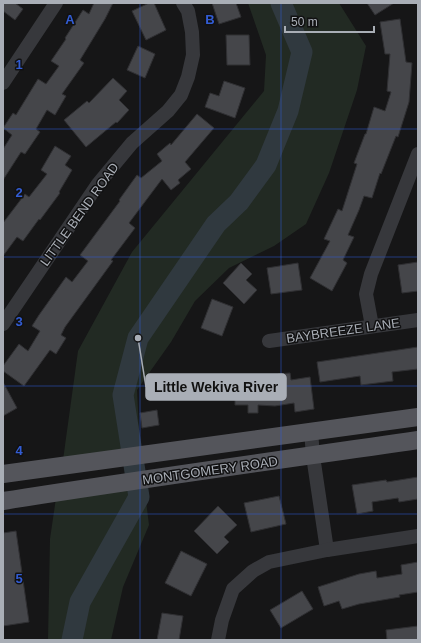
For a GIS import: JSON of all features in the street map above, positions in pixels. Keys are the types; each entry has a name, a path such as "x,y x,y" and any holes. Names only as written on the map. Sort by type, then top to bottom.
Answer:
{"main road":[{"name":"MONTGOMERY ROAD","path":"3,474 418,417"},
{"name":"MONTGOMERY ROAD","path":"3,501 102,485 418,440"}],"street":[{"path":"3,83 56,3"},
{"name":"LITTLE BEND ROAD","path":"3,324 98,184 132,143 168,111 181,95 188,77 193,55 191,25 188,10 183,3"},
{"path":"372,326 366,294 371,274 417,162"},
{"name":"BAYBREEZE LANE","path":"269,341 418,320"},
{"path":"311,431 313,456 327,550"},
{"path":"218,640 222,620 233,589 253,571 269,562 327,550 418,536"}],"shaded area":[{"path":"248,3 339,3 366,46 357,90 329,173 306,224 274,246 229,268 195,301 171,342 137,390 140,449 63,460 78,351 132,252 264,91 266,55"},
{"path":"144,485 149,525 123,587 111,640 48,640 50,539 56,498"}],"building":[{"path":"3,3 15,3 23,9 15,20 3,11"},
{"path":"94,3 113,3 80,60 84,63 62,94 66,96 55,115 47,110 36,129 40,132 25,154 21,152 3,180 3,149 12,135 3,128 13,113 16,115 38,79 46,84 59,66 51,61 83,10 89,14"},
{"path":"149,3 154,3 166,30 146,40 132,11"},
{"path":"212,3 236,3 241,17 219,24"},
{"path":"367,3 394,3 375,15"},
{"path":"400,19 406,62 412,63 409,102 398,137 396,136 381,174 380,173 372,198 364,196 348,235 354,237 343,260 347,263 332,291 310,278 330,241 324,239 338,209 342,211 357,164 354,163 366,134 374,107 385,111 391,92 387,91 390,54 385,54 380,22"},
{"path":"226,35 249,35 250,65 227,65"},
{"path":"138,46 155,54 145,78 127,70"},
{"path":"113,78 127,91 119,100 129,110 117,123 116,122 86,147 64,120 87,101 89,103"},
{"path":"224,81 245,88 235,118 205,107 210,93 219,96"},
{"path":"197,114 214,128 185,162 191,169 178,180 180,183 171,190 162,179 129,223 135,228 65,327 61,335 66,338 56,354 50,350 24,386 3,371 3,366 19,344 28,351 40,331 32,326 66,277 72,282 88,261 80,255 120,201 119,200 137,175 141,178 162,161 157,154 170,143 171,145"},
{"path":"55,146 71,156 65,165 72,170 59,192 60,193 40,220 39,219 23,241 17,237 3,256 3,223 25,194 29,197 47,174 41,170"},
{"path":"418,262 418,291 402,293 398,265"},
{"path":"241,263 252,274 246,280 257,290 244,304 223,283"},
{"path":"298,263 302,290 271,294 267,268"},
{"path":"212,299 233,307 222,336 201,328"},
{"path":"418,347 418,369 392,372 393,381 361,385 360,376 320,382 317,362"},
{"path":"290,373 291,380 310,377 314,409 295,412 294,403 275,406 258,405 258,413 248,413 248,405 235,405 235,382 253,383 254,377 279,378 278,374"},
{"path":"3,382 17,408 3,416"},
{"path":"157,410 159,425 142,428 140,413"},
{"path":"418,477 418,499 399,502 398,498 372,502 373,511 357,514 352,485 386,480 387,482"},
{"path":"279,496 286,524 251,532 244,503"},
{"path":"218,506 237,525 224,537 229,542 217,554 194,531"},
{"path":"16,531 29,622 3,626 3,533"},
{"path":"181,551 207,564 191,596 165,583"},
{"path":"418,562 418,592 399,595 400,597 359,604 342,609 339,601 324,606 318,587 359,574 376,571 377,578 402,574 401,565"},
{"path":"302,591 313,609 281,628 270,610"},
{"path":"162,613 183,616 179,640 157,640"},
{"path":"418,626 418,640 387,640 386,630"}],"waterway":[{"path":"72,640 80,602 139,497 123,395 138,338 216,224 239,202 266,165 288,111 302,52 281,3"}],"place":[{"name":"Little Wekiva River","path":"138,338"}]}
